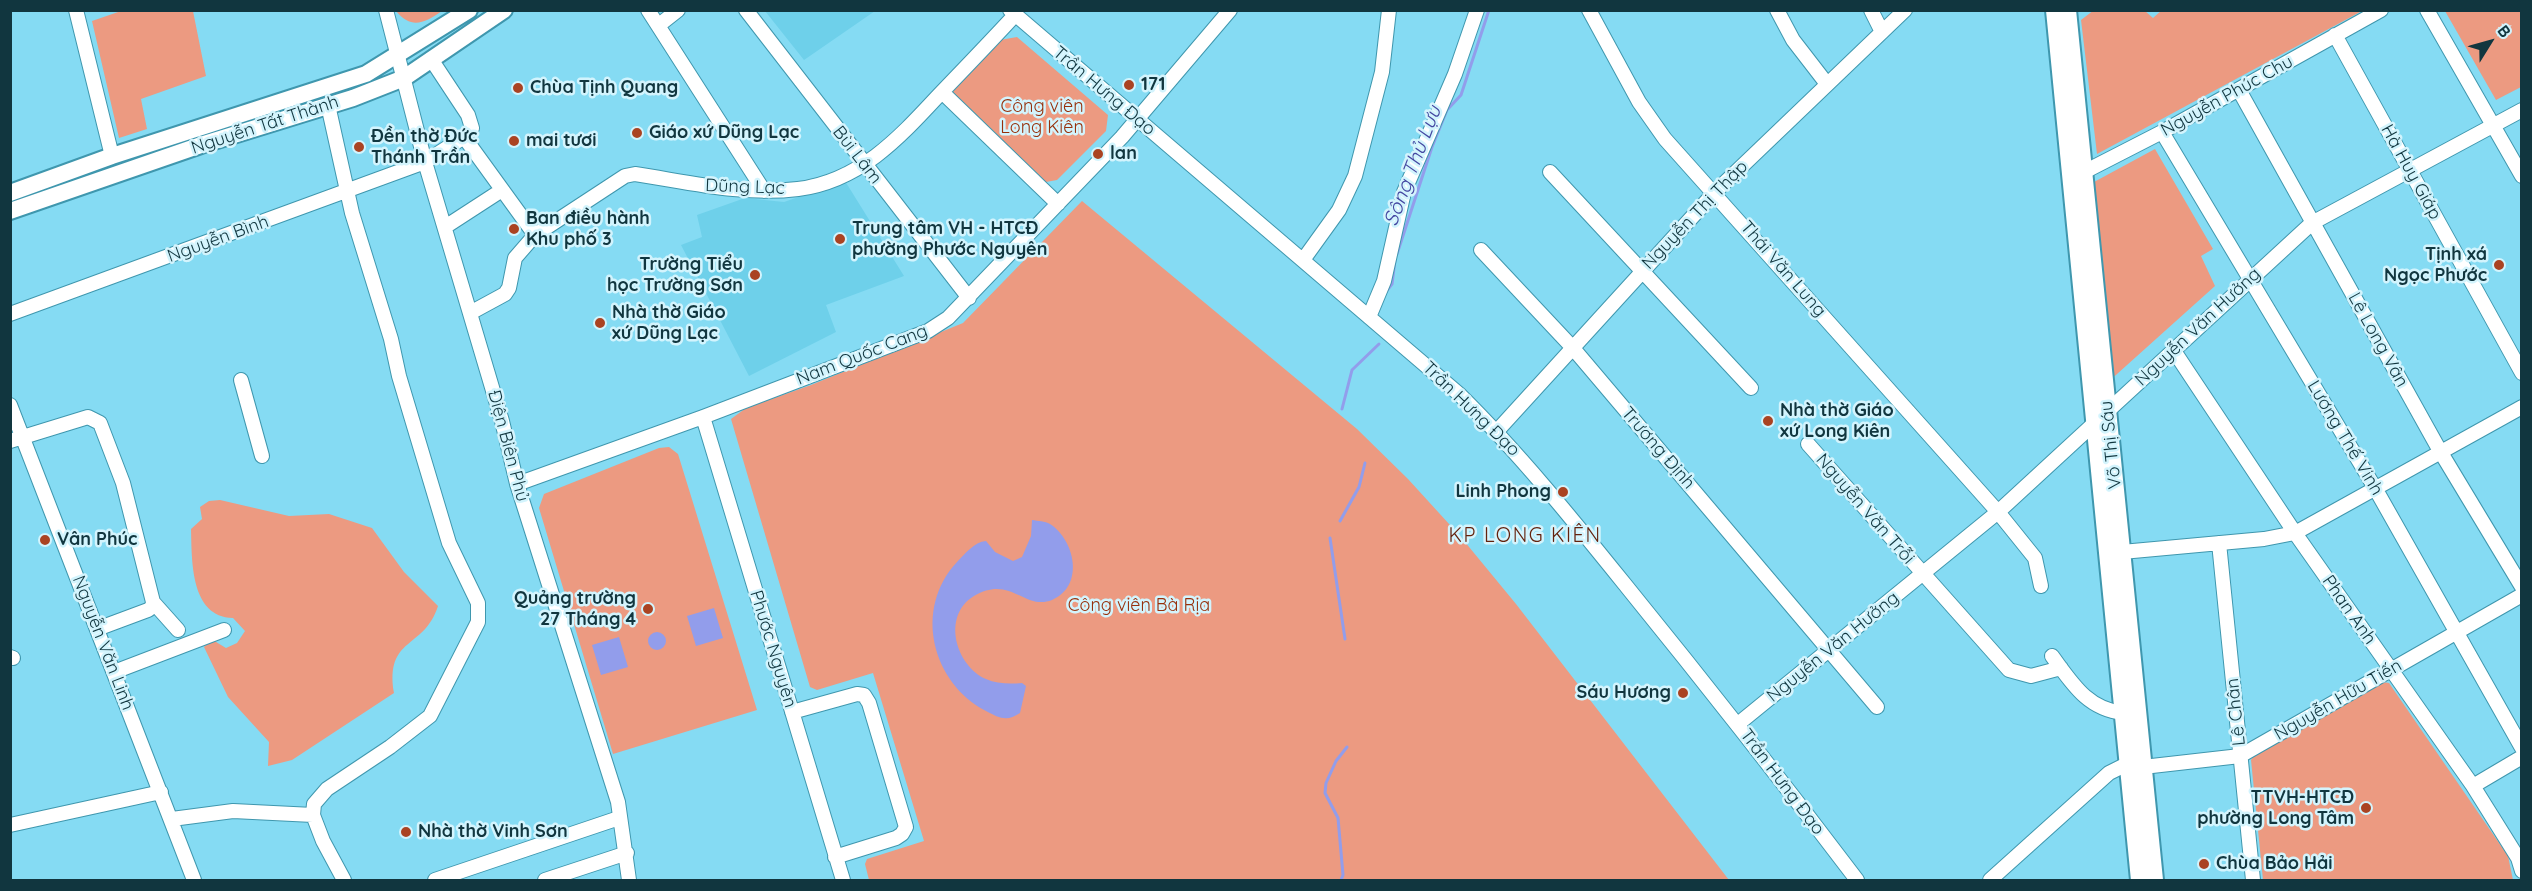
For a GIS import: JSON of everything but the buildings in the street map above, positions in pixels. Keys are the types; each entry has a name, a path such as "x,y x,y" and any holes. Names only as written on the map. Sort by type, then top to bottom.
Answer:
{"main road":[{"name":"Nguyễn Tất Thành","path":"10,193 112,156 366,74 399,56 469,10"},
{"name":"Nguyễn Tất Thành","path":"10,211 404,78 504,10"},
{"name":"Võ Thị Sáu","path":"2054,10 2108,410 2122,552 2135,766 2139,880"},
{"name":"Võ Thị Sáu","path":"2068,10 2095,422 2123,713 2135,766 2155,880"}],"street":[{"path":"76,10 112,156"},
{"name":"Điện Biên Phủ","path":"386,10 425,162 517,484 618,802 629,880"},
{"path":"648,10 764,191"},
{"path":"659,25 678,10"},
{"name":"Bùi Lâm","path":"746,10 969,298"},
{"name":"Nam Quốc Cang","path":"517,484 703,417 928,331 948,318 1137,120 1230,10"},
{"path":"1303,260 1339,210 1355,176 1382,72 1389,10"},
{"path":"1369,316 1384,281 1404,192 1455,75 1477,10"},
{"name":"Thái Văn Lung","path":"1589,10 1650,119 1998,512 2035,558 2041,586"},
{"path":"1777,10 1793,40 1827,84"},
{"path":"1870,10 1882,32"},
{"name":"Nguyễn Thị Thập","path":"1497,431 1641,270 1715,192 1905,10"},
{"name":"Nguyễn Phúc Chu","path":"2077,173 2162,132 2381,10"},
{"path":"2427,10 2522,176"},
{"name":"Dũng Lạc","path":"470,313 505,294 509,288 515,258 535,235 626,176 635,174 693,185 764,191 798,189 818,184 865,165 895,141 1012,13"},
{"name":"Trần Hưng Đạo","path":"1012,13 1460,394 1497,431 1546,486 1738,724 1857,880"},
{"name":"Hà Huy Giáp","path":"2335,35 2522,373"},
{"path":"431,59 471,121 472,128 464,137 535,235"},
{"name":"Lê Long Vân","path":"2239,90 2440,451 2522,587"},
{"path":"942,92 1058,204"},
{"path":"328,105 347,191 441,516 455,557 475,594 480,612 478,622 430,716 327,789 314,804 314,815 330,856 344,880"},
{"name":"Nguyễn Văn Hưởng","path":"1738,724 1998,512 2312,223 2522,110"},
{"name":"Lương Thế Vinh","path":"2162,132 2375,488 2522,748"},
{"name":"Nguyễn Bình","path":"10,314 425,162 464,137"},
{"path":"1550,172 1751,387"},
{"path":"445,227 502,190"},
{"name":"Trương Định","path":"1481,250 1572,347 1685,479 1827,652 1876,707"},
{"name":"Phan Anh","path":"2174,351 2295,533 2473,786 2520,862"},
{"path":"241,380 262,456"},
{"name":"Nguyễn Văn Linh","path":"10,405 17,439 97,629 194,880"},
{"path":"2122,552 2264,539 2295,533 2522,407"},
{"path":"17,439 88,417 100,423 123,483 153,602 178,630"},
{"name":"Phước Nguyên","path":"703,417 843,880"},
{"name":"Nguyễn Văn Trỗi","path":"1808,444 2008,670 2031,676 2061,668"},
{"name":"Lê Chân","path":"2219,543 2253,880"},
{"name":"Nguyễn Hữu Tiến","path":"2135,766 2240,756 2522,595"},
{"path":"97,629 148,610 152,607 153,602"},
{"path":"114,672 224,630"},
{"path":"2052,656 2090,702 2106,711 2123,713"},
{"path":"792,712 857,694 864,695 879,736 906,827 896,838 835,857"},
{"path":"2473,786 2522,757"},
{"path":"1990,880 2109,773 2135,766"},
{"path":"10,825 161,792"},
{"path":"172,819 233,811 314,815"},
{"path":"435,880 619,818"},
{"path":"545,880 627,853"}],"shaded area":[{"path":"765,11 875,11 804,60"},
{"name":"Trường Tiểu học Trường Sơn","path":"845,181 904,276 826,305 836,332 749,376 681,245 702,237 697,215 745,198 784,202"},
{"path":"1032,520 1050,524 1066,541 1073,563 1069,584 1052,600 1042,602 1033,601 1007,590 987,590 974,596 964,605 955,628 960,652 976,673 995,682 1022,683 1026,686 1020,713 1003,718 986,711 967,698 952,683 941,664 935,644 933,622 935,601 943,581 957,562 978,544 986,541 995,552 1013,561 1022,557 1031,536"},
{"path":"714,608 723,638 696,646 687,616"},
{"path":"653,632 661,632 666,637 664,648 653,650 648,645 648,637"},
{"path":"619,637 628,667 601,675 592,645"}],"green space":[{"path":"124,10 193,11 206,76 141,99 147,129 119,138 92,21"},
{"path":"2094,10 2145,11 2153,18 2162,10 2362,11 2097,154 2081,20"},
{"path":"396,11 442,11 429,19 413,23 407,21"},
{"path":"2445,11 2521,11 2521,87 2496,100"},
{"name":"Công viên Long Kiên","path":"1017,37 1108,115 1106,131 1057,180 1046,182 951,92 1000,40"},
{"path":"2155,149 2213,249 2201,256 2215,286 2107,383 2094,182"},
{"name":"Công viên Bà Rịa","path":"1082,201 1357,429 1408,479 1460,536 1516,604 1729,880 869,880 865,864 867,859 924,841 873,673 817,690 810,687 731,419 746,408 811,385 963,323"},
{"path":"669,447 678,454 757,710 613,754 539,508 544,494 659,448"},
{"path":"220,500 289,516 329,514 372,528 404,572 438,606 432,620 424,630 400,652 395,662 393,675 394,693 292,760 268,766 269,742 228,697 204,647 211,639 226,648 237,643 245,631 233,618 219,615 208,608 201,598 193,571 191,529 202,519 200,507 209,501"},
{"name":"TTVH-HTCĐ phường Long Tâm","path":"2382,682 2389,683 2508,856 2513,880 2263,880 2251,760 2257,752"}],"waterway":[{"name":"Sông Thủ Lựu","path":"1397,254 1432,147 1447,110 1461,95 1489,10"},
{"name":"Sông Thủ Lựu","path":"1385,293 1392,284 1395,260"},
{"name":"Sông Thủ Lựu","path":"1342,409 1352,370 1379,344"},
{"name":"Sông Thủ Lựu","path":"1340,521 1359,487 1365,463"},
{"name":"Sông Thủ Lựu","path":"1330,538 1345,639"},
{"name":"Sông Thủ Lựu","path":"1341,880 1343,875 1338,818 1325,793 1326,783 1336,761 1347,747"}],"place":[{"name":"171","path":"1129,85"},
{"name":"Chùa Tịnh Quang","path":"518,88"},
{"name":"Giáo xứ Dũng Lạc","path":"637,133"},
{"name":"mai tươi","path":"514,141"},
{"name":"Đền thờ Đức Thánh Trần","path":"359,147"},
{"name":"lan","path":"1098,154"},
{"name":"Ban điều hành Khu phố 3","path":"514,229"},
{"name":"Trung tâm VH - HTCĐ phường Phước Nguyên","path":"840,239"},
{"name":"Tịnh xá Ngọc Phước","path":"2499,265"},
{"name":"Trường Tiểu học Trường Sơn","path":"755,275"},
{"name":"Nhà thờ Giáo xứ Dũng Lạc","path":"600,323"},
{"name":"Nhà thờ Giáo xứ Long Kiên","path":"1768,421"},
{"name":"Linh Phong","path":"1563,492"},
{"name":"Vân Phúc","path":"45,540"},
{"name":"Quảng trường 27 Tháng 4","path":"648,609"},
{"name":"Sáu Hương","path":"1683,693"},
{"name":"TTVH-HTCĐ phường Long Tâm","path":"2366,808"},
{"name":"Nhà thờ Vinh Sơn","path":"406,832"},
{"name":"Chùa Bảo Hải","path":"2204,864"}],"district":[{"name":"KP LONG KIÊN","path":"1525,536"}]}
